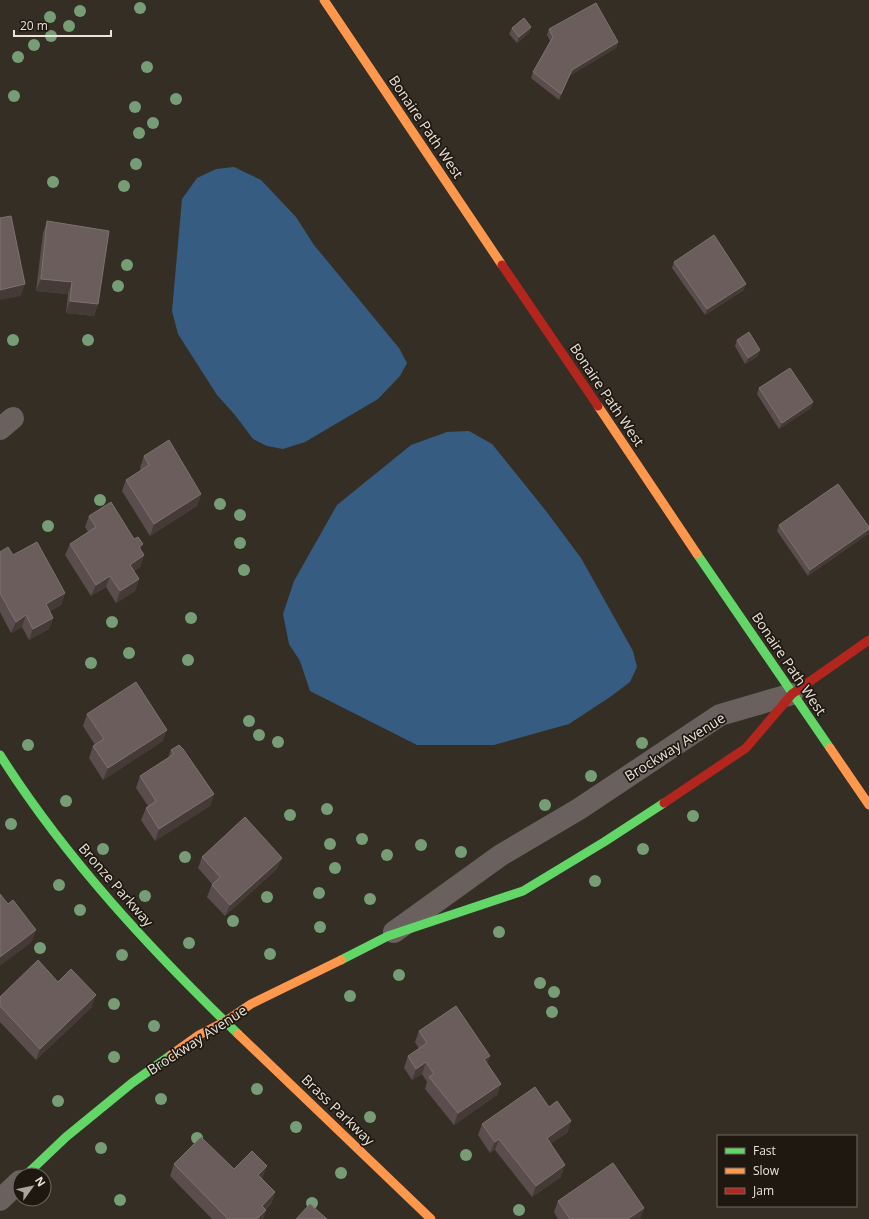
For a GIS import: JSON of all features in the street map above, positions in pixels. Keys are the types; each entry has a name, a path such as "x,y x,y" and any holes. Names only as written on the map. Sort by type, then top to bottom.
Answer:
{"street":[{"name":"Bonaire Path West","path":"324,0 792,694 869,805"},
{"path":"792,694 869,640"},
{"name":"Brockway Avenue","path":"388,936 500,855 579,809 720,715 792,694"},
{"name":"Brockway Avenue","path":"34,1167 66,1137 132,1083 199,1035 226,1021 250,1004 388,936 523,891 604,842 746,748 792,694"},
{"name":"Bronze Parkway","path":"0,755 66,849 96,885 197,994 226,1021"},
{"name":"Brass Parkway","path":"226,1021 431,1219"},
{"path":"0,1200 12,1189"}],"water":[{"path":"234,167 261,180 296,217 314,245 399,348 407,363 400,376 378,399 305,442 283,449 267,446 253,439 235,415 217,395 178,334 172,311 182,199 197,178 216,169"},
{"path":"469,431 492,444 546,511 581,558 633,651 637,667 630,682 569,724 494,745 417,745 310,691 300,661 289,644 283,614 294,581 337,505 411,445 447,432"}],"building":[{"path":"596,3 618,42 572,70 561,94 533,72 553,37 549,29"},
{"path":"524,18 531,27 519,37 512,28"},
{"path":"11,216 25,284 0,290 0,218"},
{"path":"47,221 109,231 98,304 70,301 72,282 41,279"},
{"path":"714,235 746,284 707,309 674,262"},
{"path":"749,332 760,350 748,358 737,340"},
{"path":"790,368 813,402 782,423 759,388"},
{"path":"169,440 201,494 154,524 126,480 149,465 144,456"},
{"path":"838,484 869,529 810,570 779,525"},
{"path":"111,502 134,539 138,537 143,544 139,547 144,555 130,565 139,579 120,591 110,576 96,585 70,544 96,527 89,516"},
{"path":"37,542 65,593 46,604 53,618 33,629 26,615 16,622 0,593 0,552 8,547 13,555"},
{"path":"136,682 167,730 108,768 93,746 104,739 87,714"},
{"path":"179,745 214,794 159,829 146,808 156,801 140,776 174,754 171,750"},
{"path":"245,817 282,858 230,905 212,885 220,877 202,857"},
{"path":"0,894 8,904 13,900 36,930 0,957"},
{"path":"38,960 58,982 71,969 96,995 40,1049 0,1006 0,997"},
{"path":"456,1006 490,1056 484,1059 501,1084 458,1113 429,1077 434,1074 426,1062 416,1069 408,1056 427,1043 419,1031"},
{"path":"535,1087 549,1107 557,1101 571,1121 547,1138 565,1165 536,1186 499,1139 495,1142 482,1124"},
{"path":"201,1137 234,1169 252,1151 267,1166 258,1175 275,1192 262,1206 266,1210 257,1219 228,1219 174,1164"},
{"path":"613,1163 644,1208 628,1219 570,1219 558,1201"},
{"path":"310,1204 327,1219 296,1219"}],"traffic: fast":[{"path":"697,554 830,748"},
{"path":"0,755 53,831 81,867 141,936 238,1034"},
{"path":"341,960 388,936 523,891 604,842 664,803"},
{"path":"34,1167 66,1137 132,1083 171,1055"}],"traffic: slow":[{"path":"324,0 502,265"},
{"path":"598,406 697,554"},
{"path":"830,748 869,805"},
{"path":"171,1055 199,1035 226,1021 251,1004 341,960"},
{"path":"238,1034 431,1219"}],"traffic: jam":[{"path":"502,265 598,406"},
{"path":"664,803 746,748 792,694 869,640"}]}
